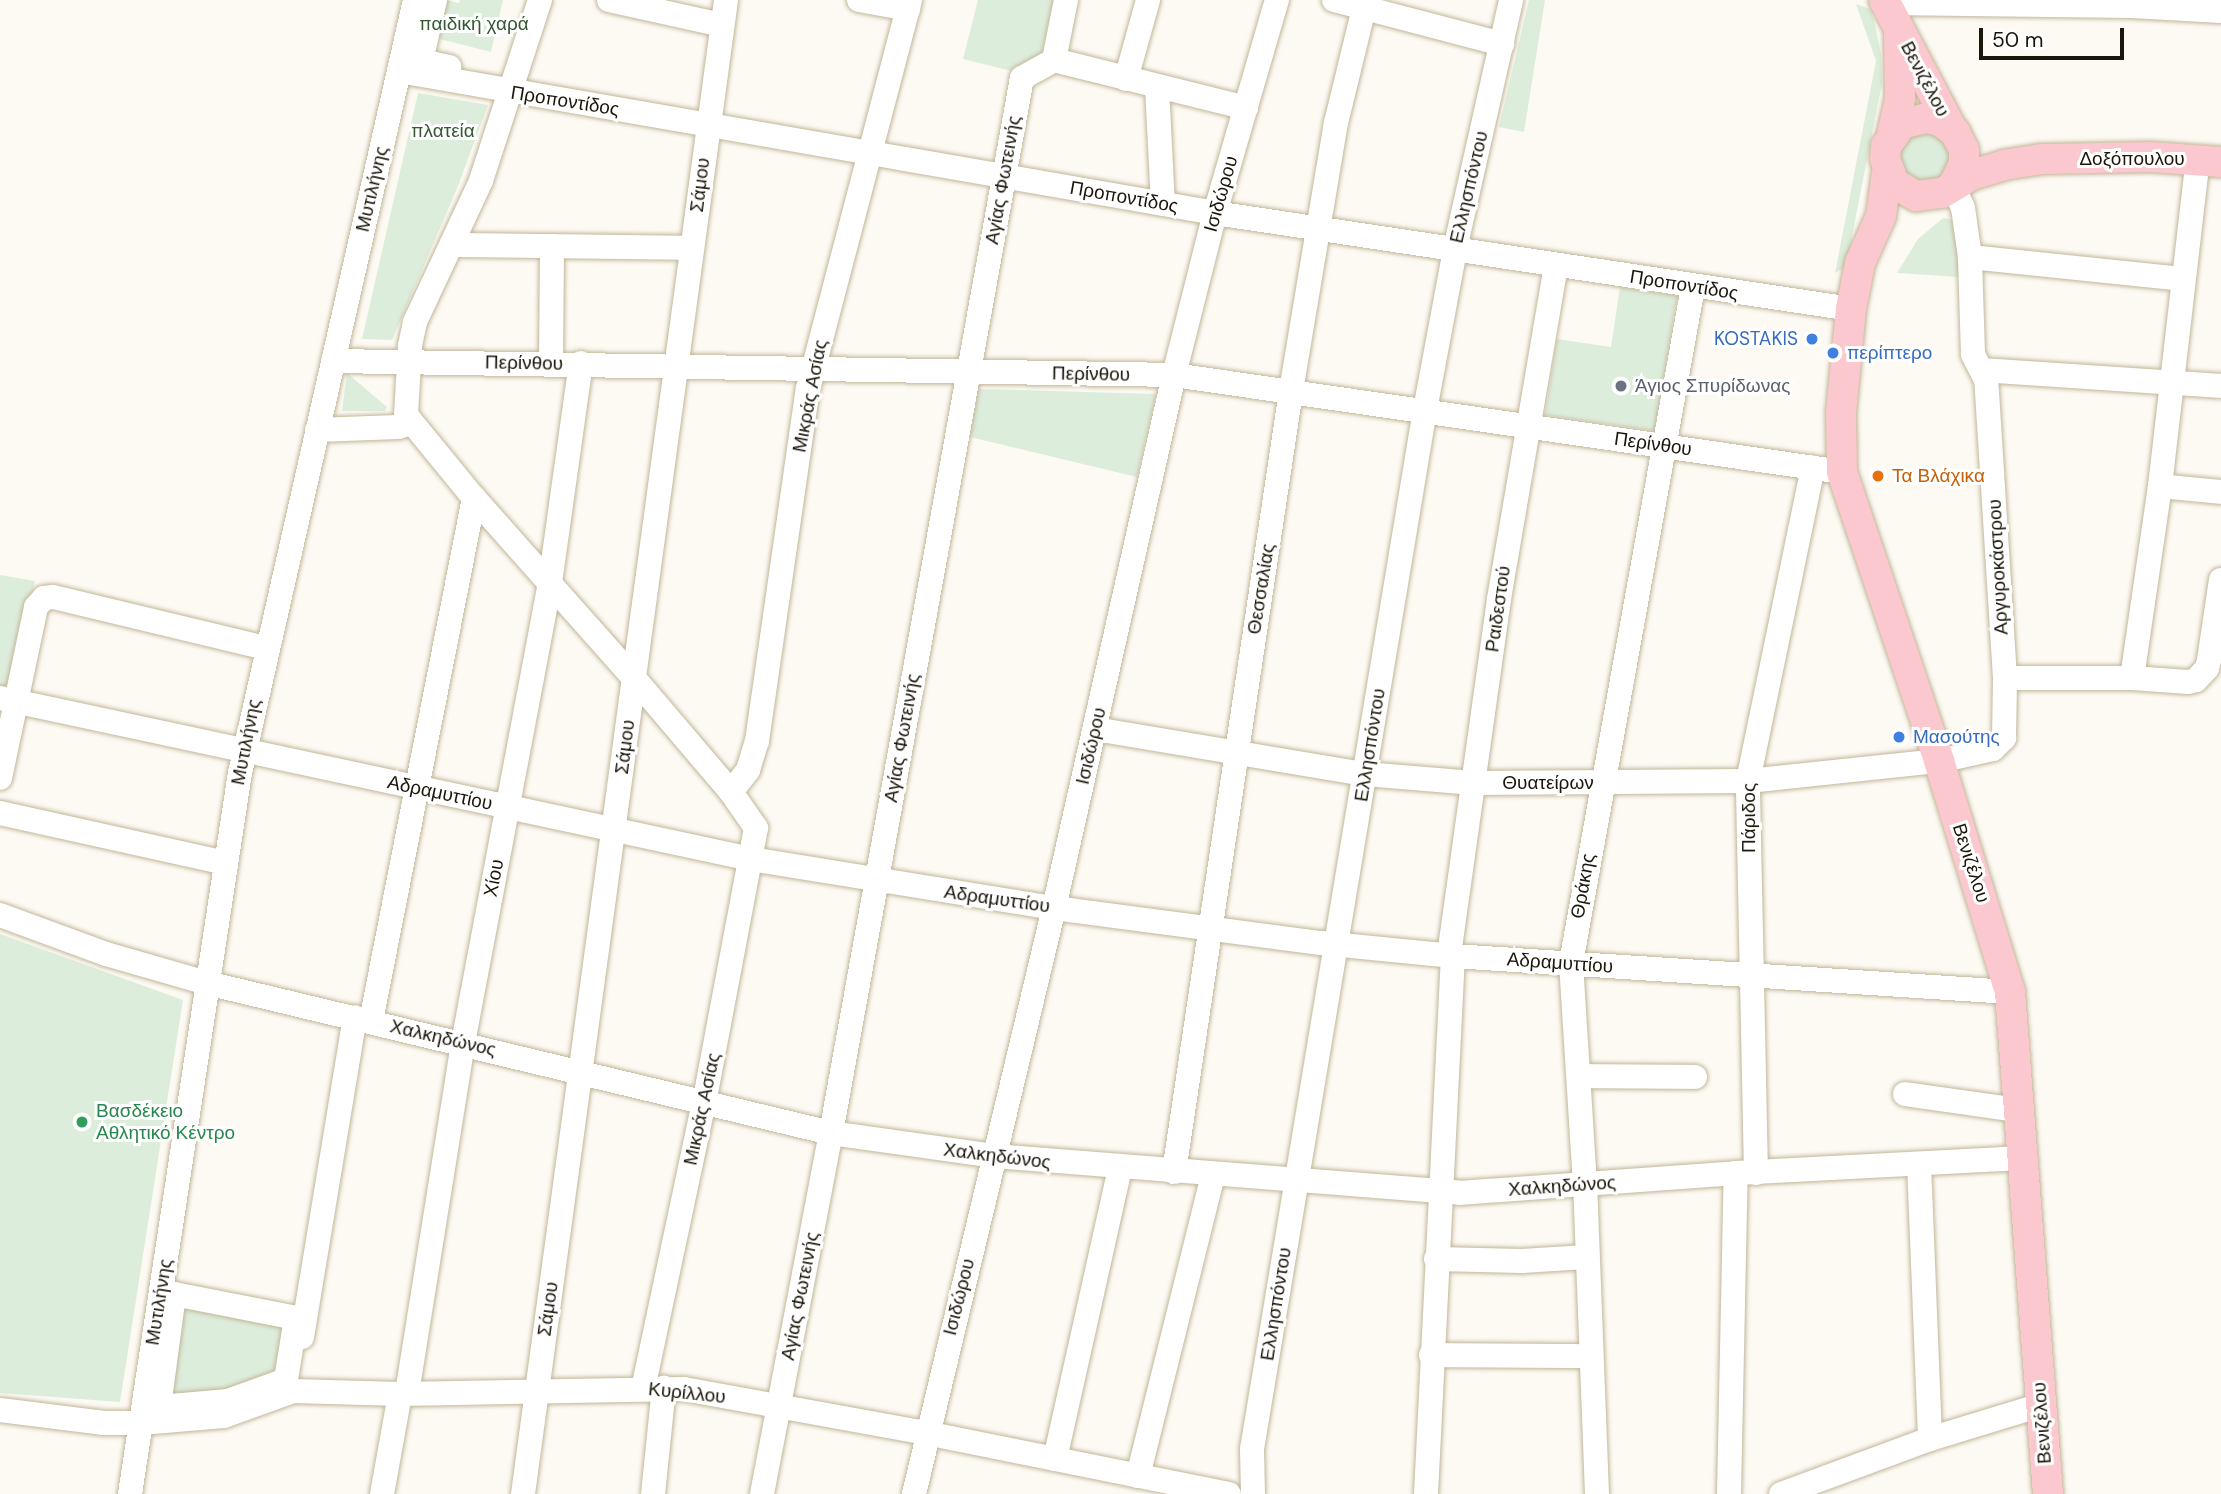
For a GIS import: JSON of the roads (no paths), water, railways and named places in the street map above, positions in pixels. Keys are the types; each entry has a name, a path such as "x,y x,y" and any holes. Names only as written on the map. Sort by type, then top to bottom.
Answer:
{"main road":[{"name":"Βενιζέλου","path":"1885,2 1955,133"},
{"name":"Βενιζέλου","path":"1892,134 1900,98 1899,30"},
{"path":"1941,192 1904,191 1887,172 1886,146 1892,134 1914,119 1927,118 1955,133 2043,159"},
{"path":"1941,192 1964,163 1955,133"},
{"path":"1866,249 1913,206 1972,175 2004,165 2043,159"},
{"name":"Δοξόπουλου","path":"2043,159 2209,161"},
{"name":"Βενιζέλου","path":"1887,172 1881,216 1857,275 1841,413 1827,470 1938,761 2010,992 2048,1494"}],"street":[{"name":"Μυτιλήνης","path":"130,1494 168,1286 207,983 244,752 415,0"},
{"path":"435,0 421,61 498,76 523,0"},
{"path":"540,0 481,181 415,322 409,361 406,415 410,424 731,792"},
{"path":"609,0 722,25"},
{"name":"Σάμου","path":"523,1494 726,0"},
{"path":"859,0 909,5"},
{"path":"1066,0 1054,60 1246,108"},
{"path":"1126,79 1148,0"},
{"name":"Ισιδώρου","path":"914,1494 926,1433 1055,908 1174,375 1215,213 1277,0"},
{"path":"1334,0 1502,44"},
{"name":"Ελλησπόντου","path":"1253,1494 1252,1449 1424,410 1455,249 1511,0"},
{"path":"1885,2 2133,3 2221,10"},
{"name":"Μικράς Ασίας","path":"653,1494 653,1388 756,828 731,792 748,770 757,741 813,368 909,5"},
{"name":"Θεσσαλίας","path":"1174,1172 1291,391 1336,124 1364,8"},
{"name":"Αγίας Φωτεινής","path":"762,1494 831,1133 1022,78 1054,60"},
{"name":"Προποντίδος","path":"399,71 1215,213 1851,309"},
{"path":"1157,87 1163,204"},
{"path":"2132,678 2160,486 2182,279 2209,161"},
{"name":"Αργυροκάστρου","path":"1941,192 1963,208 1970,257 1973,354 1982,370 1987,393 2005,678 2004,731 2001,743"},
{"path":"453,245 691,248"},
{"path":"551,363 552,246"},
{"path":"1970,257 2182,279"},
{"name":"Ραιδεστού","path":"1426,1494 1451,955 1499,599 1531,426 1556,265"},
{"name":"Θράκης","path":"1597,1494 1585,1185 1571,963 1693,287"},
{"name":"Περίνθου","path":"333,360 1174,375 1827,470"},
{"name":"Χίου","path":"383,1494 404,1394 463,1042 550,583 581,363"},
{"path":"1982,370 2221,386"},
{"path":"317,430 398,427 410,424"},
{"name":"Πάριδος","path":"1729,1494 1746,1173 1751,976 1748,781 1827,470"},
{"path":"2160,486 2221,492"},
{"path":"293,1391 363,1019 417,789 474,498"},
{"path":"2005,678 2132,678 2188,682 2202,675 2209,660 2221,580"},
{"path":"0,778 8,700 36,607 44,598 53,597 266,648"},
{"name":"Αδραμυττίου","path":"8,700 751,859 1055,908 1335,945 2010,992"},
{"name":"Θυατείρων","path":"1094,729 1365,774 1474,783 1748,781 1938,761 1993,748 2001,743"},
{"path":"0,813 225,863"},
{"name":"Χαλκηδώνος","path":"0,915 106,954 207,983 463,1042 831,1133 994,1156 1439,1193 2021,1158"},
{"path":"1579,1076 1695,1077"},
{"path":"1905,1094 2018,1110"},
{"path":"1919,1164 1930,1439"},
{"path":"1055,1459 1120,1168"},
{"path":"1130,1481 1213,1175"},
{"path":"1436,1259 1522,1261 1586,1257"},
{"path":"168,1286 307,1307"},
{"path":"168,1286 296,1318 286,1380 228,1401 159,1407 168,1286"},
{"path":"1431,1355 1591,1356"},
{"name":"Κυρίλλου","path":"0,1410 104,1423 141,1423 224,1416 293,1391 404,1394 653,1388 780,1406 1055,1459 1130,1481 1229,1494"},
{"path":"1781,1494 1814,1488 1930,1439 2041,1405"}],"place":[{"name":"KOSTAKIS","path":"1812,339"},
{"name":"περίπτερο","path":"1833,353"},
{"name":"Άγιος Σπυρίδωνας","path":"1621,386"},
{"name":"Τα Βλάχικα","path":"1878,476"},
{"name":"Μασούτης","path":"1899,737"},
{"name":"Βασδέκειο Αθλητικό Κέντρο","path":"82,1122"}],"park label":[{"name":"παιδική χαρά","path":"474,24"},
{"name":"πλατεία","path":"443,131"}]}
